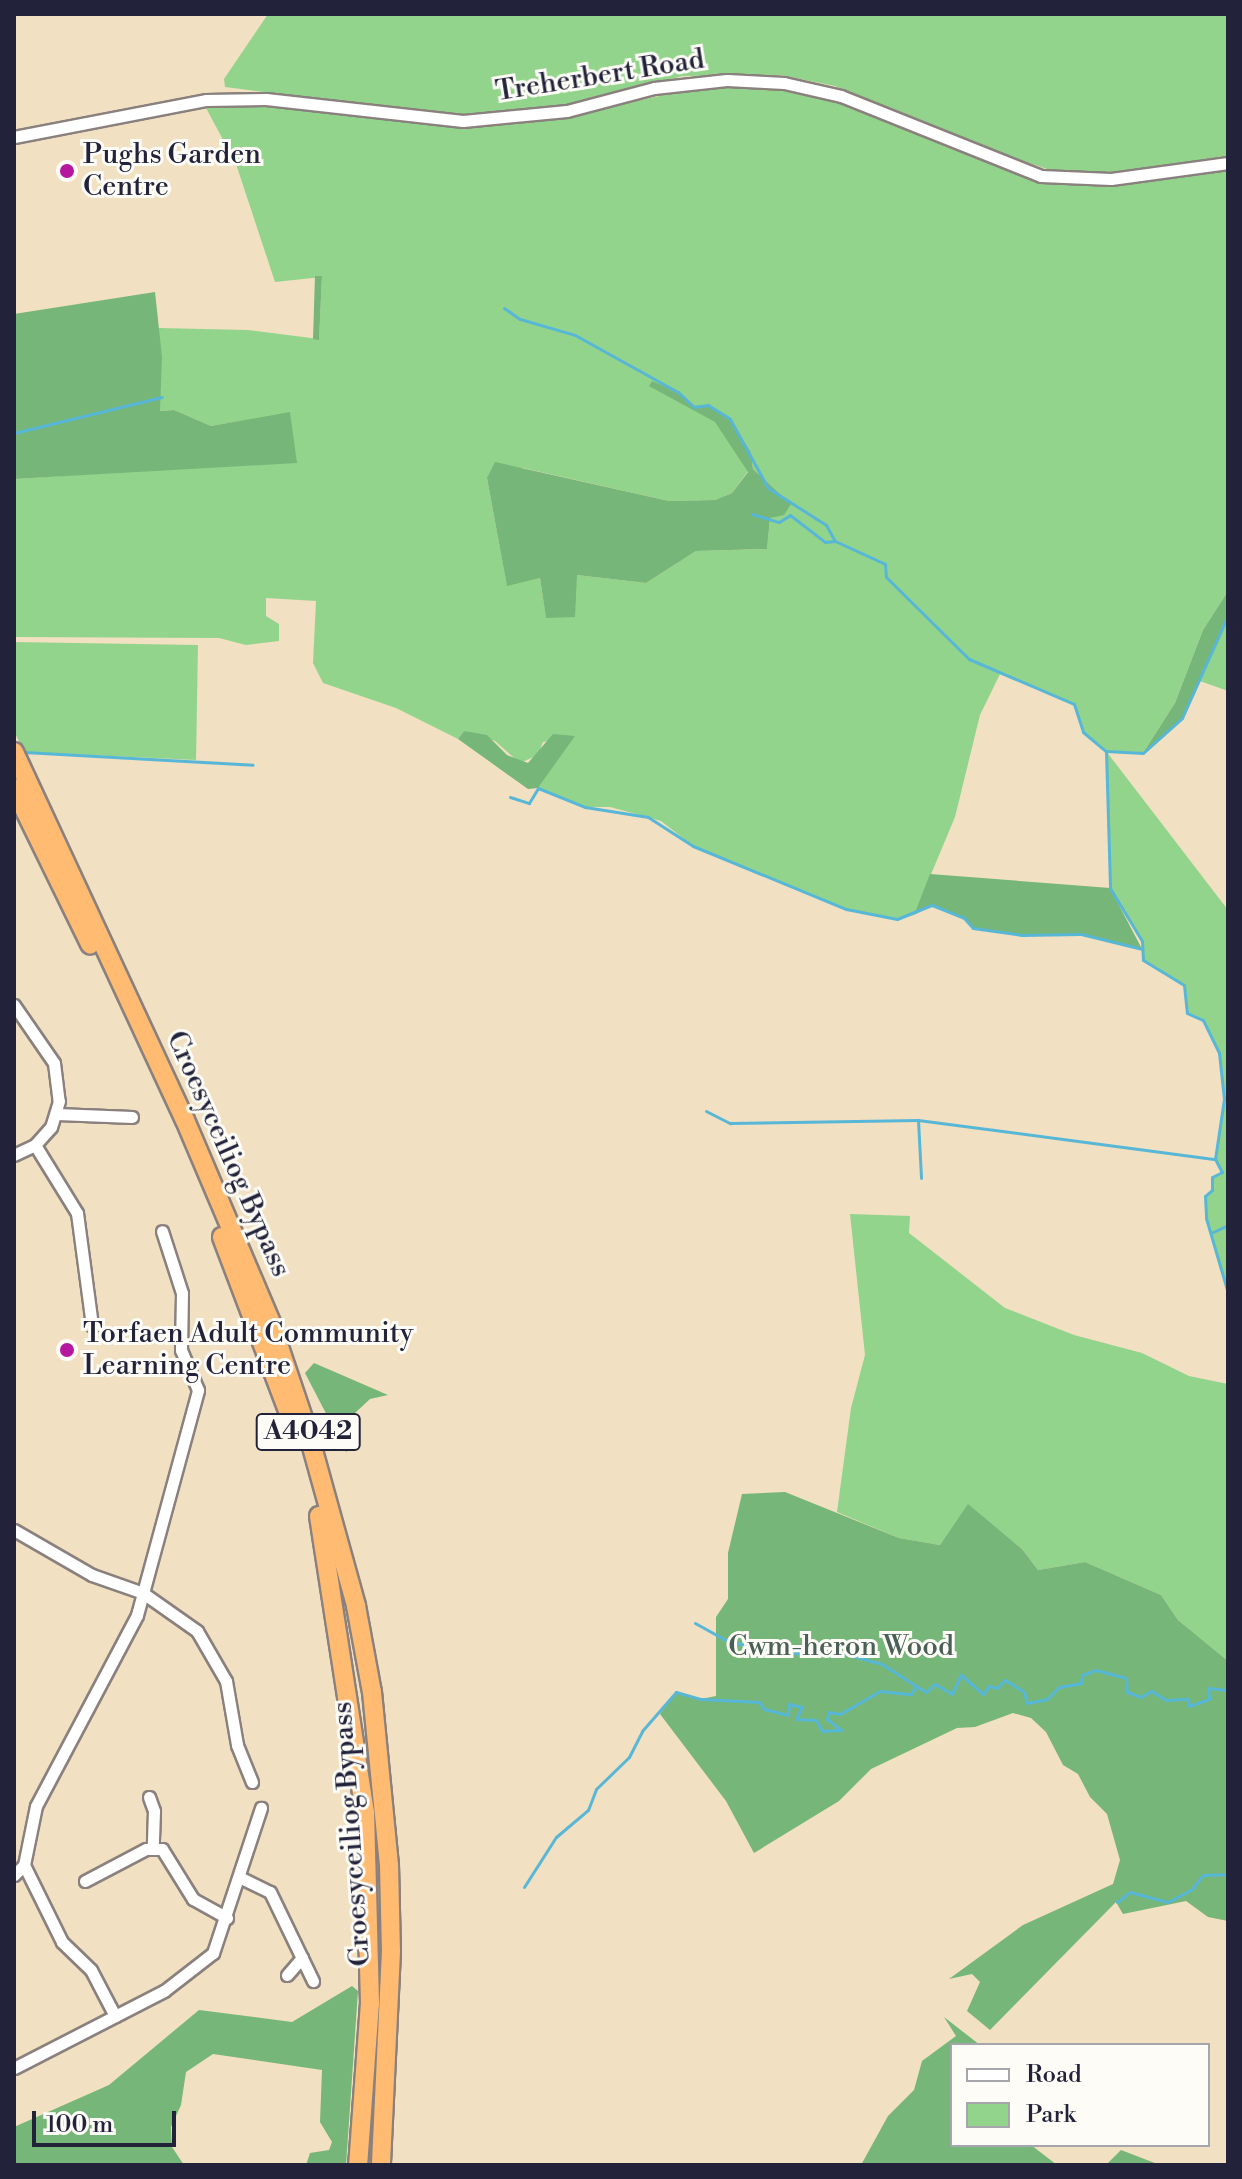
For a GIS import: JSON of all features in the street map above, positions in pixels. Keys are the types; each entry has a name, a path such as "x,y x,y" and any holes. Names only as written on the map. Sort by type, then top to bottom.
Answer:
{"highway":[{"name":"Croesyceiliog Bypass","path":"14,752 185,1120 271,1323 309,1436 356,1606 372,1692 389,1865 391,1951 381,2165"},
{"name":"Croesyceiliog Bypass","path":"14,788 176,1122 297,1435 323,1530 365,1812 370,2003 358,2165"}],"street":[{"name":"Treherbert Road","path":"14,137 206,100 266,99 463,121 567,111 690,81 727,80 784,83 841,96 1041,176 1111,179 1228,163"},
{"path":"14,1005 54,1063 57,1114 35,1145 14,1155"},
{"path":"57,1114 132,1117"},
{"path":"35,1145 77,1213 92,1326"},
{"path":"14,1875 24,1865 36,1806 130,1630 143,1593 198,1390 181,1350 182,1293 162,1231"},
{"path":"14,1530 92,1575 143,1593 197,1631 216,1659 252,1782"},
{"path":"149,1797 154,1811 153,1849"},
{"path":"14,2068 194,1971 213,1953 261,1808"},
{"path":"85,1881 153,1849 162,1849 193,1899 227,1918"},
{"path":"24,1865 62,1942 91,1970 115,2016"},
{"path":"239,1877 270,1892 313,1981"},
{"path":"287,1975 302,1958"}],"green space":[{"path":"268,14 1228,14 1228,157 1142,171 1062,174 940,133 835,86 780,75 683,76 553,108 477,115 439,115 225,87 224,79"},
{"path":"705,86 771,87 836,98 949,148 1051,183 1135,184 1228,169 1228,591 1203,630 1175,703 1143,753 1106,751 1083,732 1074,704 1000,674 980,715 955,817 914,915 897,919 846,909 693,846 661,821 610,807 585,807 538,788 574,736 543,742 538,755 520,763 495,741 464,731 458,739 396,708 323,683 313,663 316,601 266,598 266,616 279,624 279,641 246,645 219,638 14,637 14,479 123,472 291,429 290,413 211,426 174,410 159,411 159,328 248,330 319,339 322,277 275,282 236,164 206,108 269,105 451,127 546,121","holes":["678,392 694,407 730,419 751,452 753,469 791,504 770,518 767,549 696,551 646,583 577,575 546,617 540,578 507,585 487,478 523,468 669,501 715,500 732,493 748,471 715,421 666,393"]},
{"path":"315,276 322,276 319,340 313,339"},
{"path":"155,292 162,357 160,411 174,410 211,426 290,412 297,463 14,479 14,314"},
{"path":"652,381 678,392 694,406 708,405 730,419 751,452 753,469 791,504 784,515 770,518 767,549 696,551 646,583 577,575 575,617 546,618 540,578 507,586 487,478 495,462 669,501 715,500 732,493 748,472 715,422 649,386"},
{"path":"1228,591 1228,615 1182,718 1143,753 1175,703 1203,630"},
{"path":"1228,615 1228,691 1197,680"},
{"path":"14,642 198,645 196,760 24,752 14,731"},
{"path":"464,731 487,735 507,755 528,763 553,734 575,736 538,788 528,789 458,739"},
{"path":"1106,751 1228,910 1228,1293 1206,1218 1205,1196 1212,1190 1212,1177 1222,1172 1215,1159 1224,1099 1219,1053 1203,1020 1187,1013 1184,985 1143,960 1142,941 1110,888"},
{"path":"930,874 1110,888 1142,949 1081,934 1022,935 973,928 964,918 932,905 914,915"},
{"path":"850,1214 910,1216 909,1233 1005,1308 1074,1335 1142,1353 1189,1376 1228,1384 1228,1661 1178,1620 1161,1595 1085,1562 1038,1570 1022,1549 968,1505 940,1545 899,1538 837,1512 851,1408 865,1355"},
{"path":"314,1363 388,1395 370,1399 355,1413 355,1446 346,1452 305,1373"},
{"name":"Cwm-heron Wood","path":"785,1492 899,1538 940,1545 968,1504 1022,1549 1038,1570 1085,1562 1161,1595 1178,1620 1228,1661 1228,1921 1208,1917 1186,1901 1123,1914 1116,1902 990,2030 967,2011 980,1982 972,1974 949,1979 1023,1925 1113,1884 1120,1860 1107,1814 1090,1797 1078,1774 1063,1765 1046,1732 1031,1718 1013,1713 975,1727 957,1728 871,1769 839,1801 754,1853 726,1801 660,1714 676,1692 701,1699 716,1696 716,1617 728,1599 728,1553 742,1494"},
{"path":"352,1986 358,1991 346,2165 306,2165 310,2153 329,2150 332,2142 320,2122 322,2070 213,2054 186,2072 181,2105 171,2127 172,2147 184,2165 14,2165 14,2127 109,2085 199,2010 292,2022"},
{"path":"944,2017 977,2043 950,2043 950,2147 1034,2147 1057,2165 861,2165 888,2116 914,2090 922,2061 956,2036"},
{"path":"1121,2150 1160,2165 1106,2165"}],"waterway":[{"path":"504,308 520,319 575,335 678,392 694,407 708,405 730,419 768,488 826,525 835,541 885,564 886,577 969,659 1074,704 1083,732 1106,751 1110,888 1142,941 1143,960 1184,985 1187,1013 1203,1020 1219,1053 1224,1099 1215,1159 1222,1172 1212,1177 1212,1190 1205,1196 1206,1218 1228,1293"},
{"path":"14,433 162,397"},
{"path":"752,514 779,522 790,515 825,542 835,541"},
{"path":"1106,751 1143,753 1182,718 1228,615"},
{"path":"24,752 253,765"},
{"path":"510,797 529,803 538,788 585,807 648,817 693,846 846,909 897,919 932,905 964,918 973,928 1022,935 1081,934 1142,949"},
{"path":"706,1111 730,1123 918,1120 1215,1159"},
{"path":"918,1120 921,1178"},
{"path":"1213,1232 1228,1225"},
{"path":"695,1623 726,1640 760,1649 803,1654 834,1651 882,1664 916,1686"},
{"path":"524,1887 556,1837 588,1810 596,1789 629,1757 642,1731 676,1692 701,1699 759,1702 764,1709 788,1715 789,1704 802,1707 796,1719 816,1720 822,1731 841,1730 827,1719 829,1712 840,1714 880,1691 911,1694 916,1686 926,1692 935,1684 952,1694 961,1675 983,1694 989,1686 997,1688 1005,1680 1024,1692 1027,1703 1047,1699 1059,1687 1081,1683 1082,1675 1096,1670 1126,1678 1127,1692 1141,1697 1151,1691 1166,1700 1188,1699 1189,1706 1209,1699 1208,1688 1228,1690"},
{"path":"1117,1902 1130,1892 1168,1902 1191,1890 1203,1875 1228,1874"}],"place":[{"name":"Pughs Garden Centre","path":"67,171"},
{"name":"Torfaen Adult Community Learning Centre","path":"67,1350"}]}
